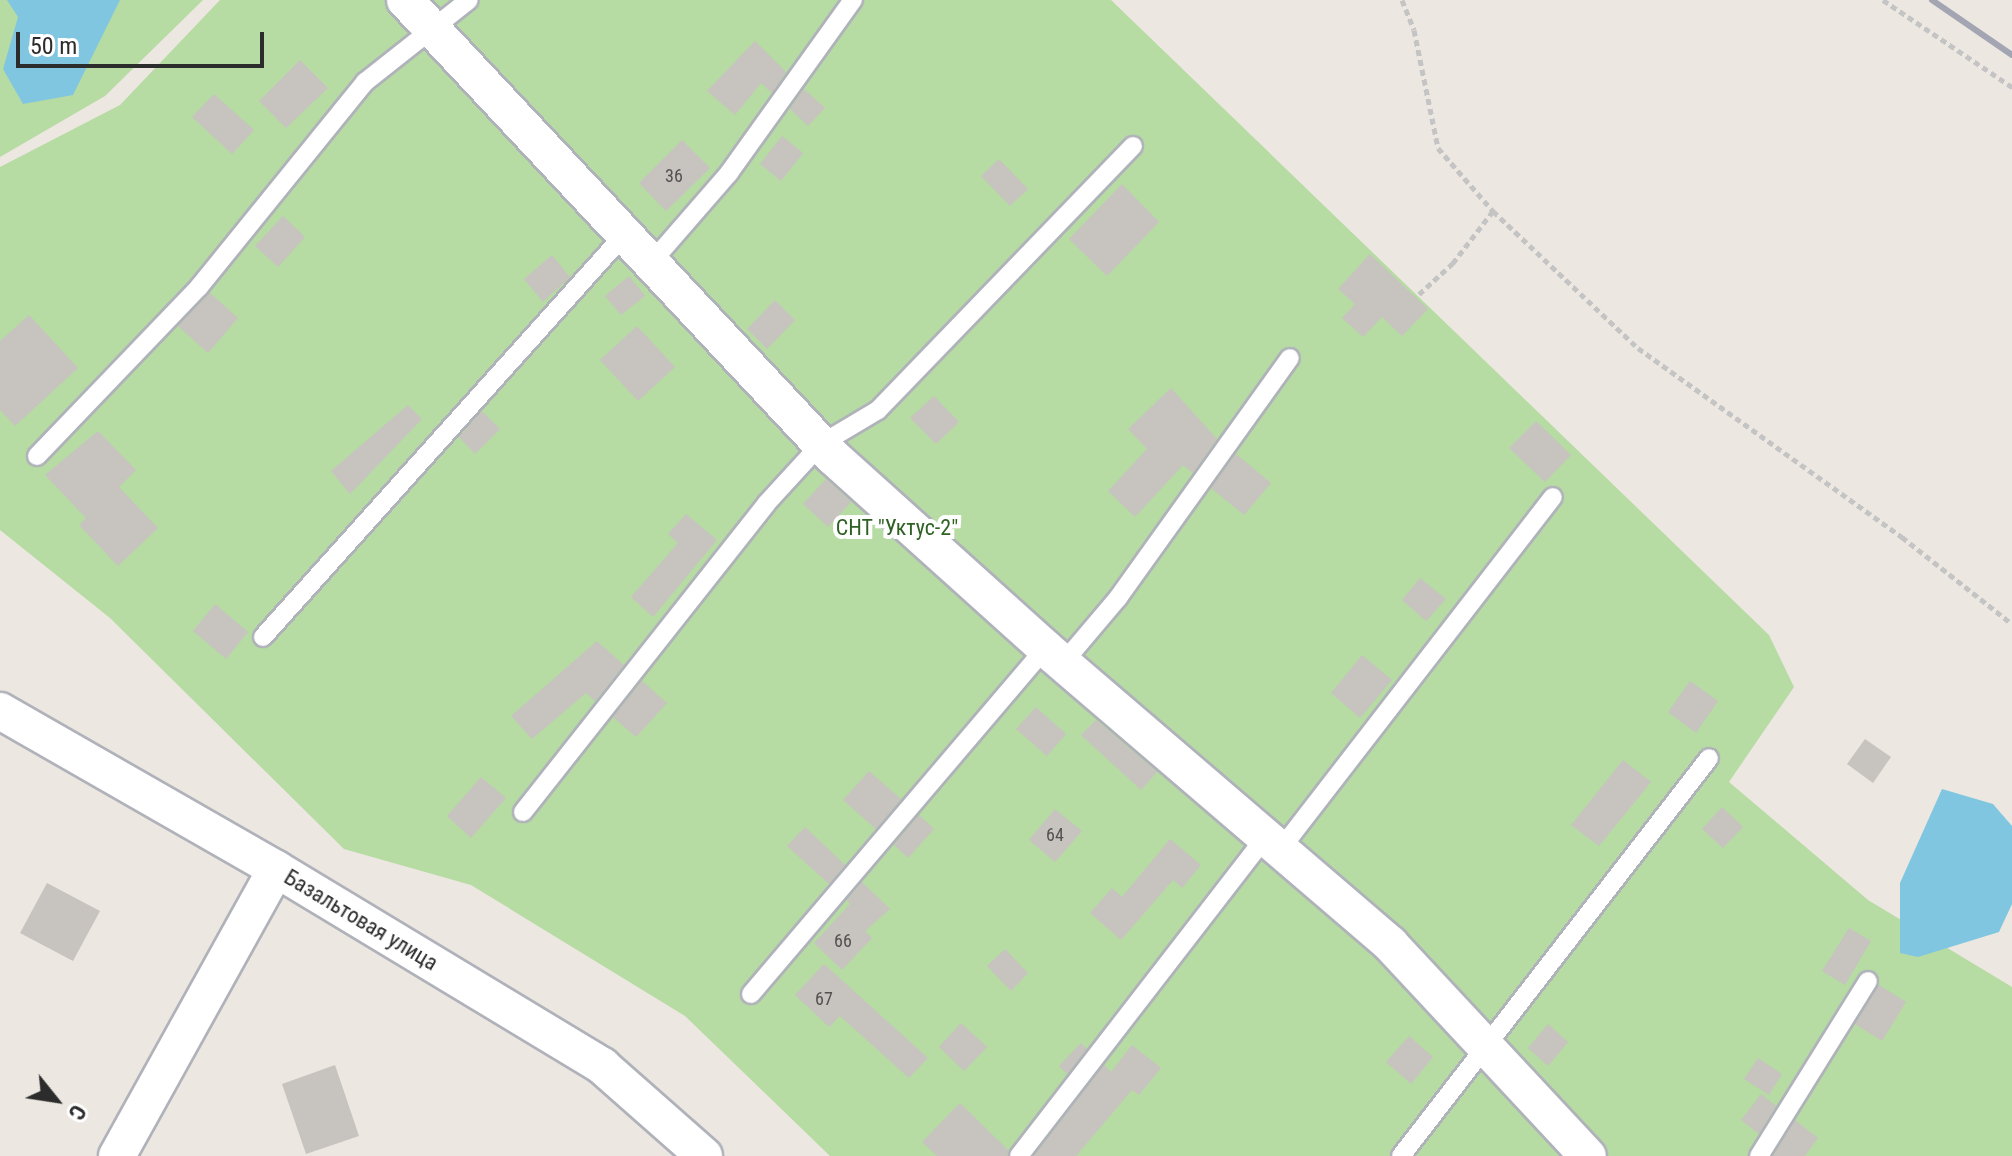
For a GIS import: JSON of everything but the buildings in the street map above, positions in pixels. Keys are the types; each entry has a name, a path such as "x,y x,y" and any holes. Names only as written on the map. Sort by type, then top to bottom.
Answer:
{"street":[{"path":"405,0 821,444 1054,655 1390,944 1488,1045 1588,1156"},
{"name":"Базальтовая улица","path":"0,711 276,869 602,1066 704,1156"},
{"path":"117,1156 276,869"}],"lane":[{"path":"37,456 199,287 365,82 469,0"},
{"path":"650,264 729,173 853,0"},
{"path":"523,812 766,504 821,444 878,410 1133,146"},
{"path":"263,637 623,236"},
{"path":"751,994 1054,655 1118,598 1290,358"},
{"path":"1019,1156 1553,497"},
{"path":"1401,1156 1709,758"},
{"path":"1759,1156 1868,981"}],"path":[{"path":"1402,0 1414,30 1438,148 1493,211 1638,348 1902,537 2012,624"},
{"path":"1883,0 2012,87"},
{"path":"1417,296 1453,263 1493,211"}],"green space":[{"path":"0,0 203,0 105,96 0,157"},
{"name":"СНТ \"Уктус-2\"","path":"220,0 1111,0 1769,635 1794,687 1729,782 1868,900 2012,987 2012,1156 830,1156 685,1016 471,885 344,849 110,618 0,530 0,167 120,105"}],"water":[{"path":"7,0 120,0 73,95 23,104 3,69 18,17"},
{"path":"1942,789 1993,804 2012,826 2012,904 1999,932 1918,957 1900,953 1900,883"}],"railway":[{"path":"1932,0 2012,55"}]}
